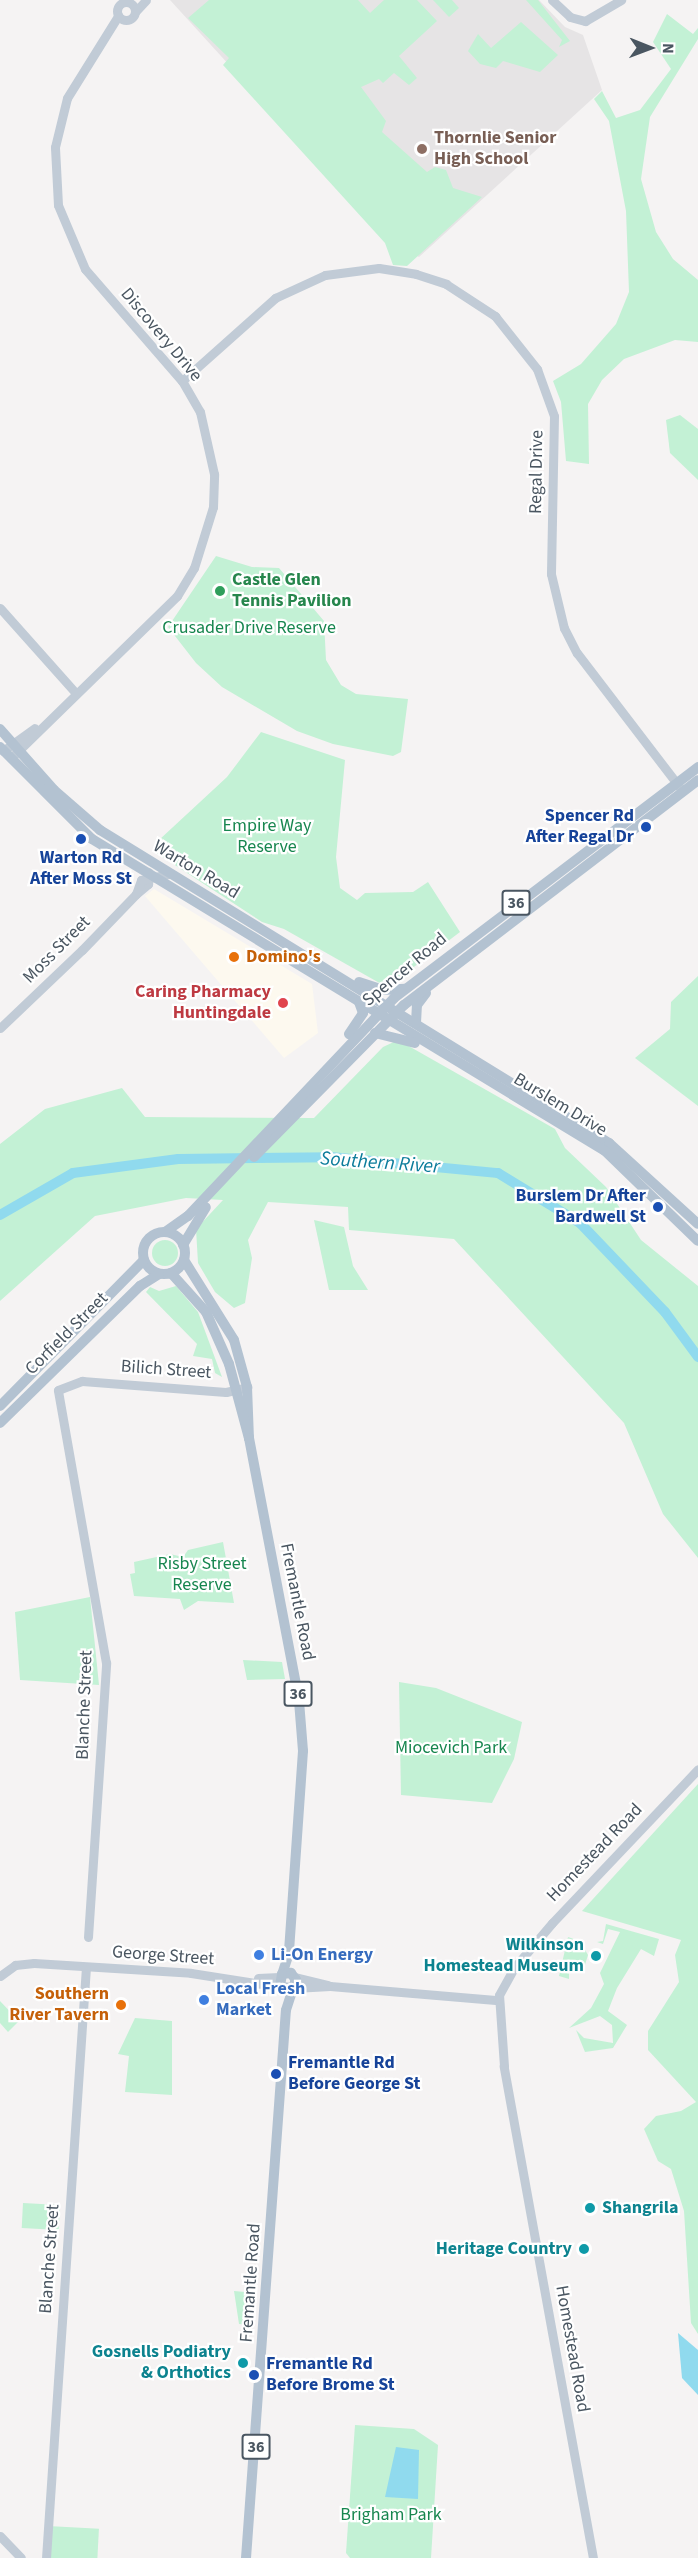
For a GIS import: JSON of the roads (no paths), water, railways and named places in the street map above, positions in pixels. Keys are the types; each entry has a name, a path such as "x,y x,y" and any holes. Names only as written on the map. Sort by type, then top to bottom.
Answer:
{"main road":[{"name":"Warton Road","path":"0,729 85,818 169,874 397,1011"},
{"name":"Warton Road","path":"5,752 66,818 149,876 388,1020"},
{"name":"Spencer Road","path":"183,1245 194,1222 228,1179 397,1011 514,918 659,809 698,767"},
{"name":"Spencer Road","path":"266,1139 305,1088 378,1013 406,989 481,929 628,819 677,789 698,780"},
{"path":"628,819 659,809"},
{"path":"187,884 187,892 206,910"},
{"path":"226,908 258,941"},
{"path":"481,929 487,933 514,918"},
{"path":"318,962 374,987 406,989"},
{"path":"416,1023 417,1005 442,975"},
{"path":"305,1088 359,1022 363,1013 358,1001"},
{"name":"Burslem Drive","path":"397,1011 609,1143 698,1224"},
{"name":"Burslem Drive","path":"388,1020 605,1151 697,1237"},
{"path":"375,1033 401,1036 456,1062"},
{"path":"488,1068 509,1094"},
{"name":"Spencer Road","path":"165,1232 228,1179"},
{"path":"144,1260 159,1274 171,1273 184,1260 183,1245 165,1232"},
{"name":"36","path":"144,1260 145,1244 165,1232"},
{"name":"Corfield Street","path":"0,1406 144,1260"},
{"name":"Fremantle Road","path":"184,1260 223,1317 247,1387 249,1438"},
{"name":"Fremantle Road","path":"171,1273 206,1312 235,1390 249,1438 303,1725 286,2010 246,2558"},
{"name":"Corfield Street","path":"0,1423 140,1286 159,1274"}],"street":[{"name":"Discovery Drive","path":"5,752 42,725 74,691 177,596 205,542 214,474 206,428 182,381 85,269 58,205 59,126 81,70 125,6 146,0"},
{"path":"552,0 570,17 595,19 621,0"},
{"name":"Regal Drive","path":"182,381 274,298 325,275 379,268 416,274 446,284 495,316 537,369 554,416 551,574 564,628 677,789"},
{"path":"0,608 74,691"},
{"path":"144,858 149,876 169,874"},
{"name":"Moss Street","path":"0,1028 135,894 149,876"},
{"name":"Blanche Street","path":"82,1381 57,1380 59,1407 106,1663 88,1937"},
{"name":"Bilich Street","path":"82,1381 235,1390 247,1387"},
{"name":"Homestead Road","path":"594,2558 500,2039 496,1997 506,1971 518,1962 698,1769"},
{"name":"George Street","path":"0,1976 22,1963 496,1997"},
{"name":"Blanche Street","path":"45,2556 86,1967"},
{"name":"George Street","path":"237,1978 266,1978 287,1982"},
{"path":"0,2536 21,2558"}],"water":[{"path":"678,2333 698,2350 698,2395 682,2378"},
{"path":"396,2447 419,2450 418,2499 385,2497"}],"waterway":[{"name":"Southern River","path":"0,1215 73,1173 178,1159 331,1157 498,1173 580,1223 665,1312 698,1357"}],"place":[{"name":"Thornlie Senior High School","path":"422,149"},
{"name":"Castle Glen Tennis Pavilion","path":"220,591"},
{"name":"Spencer Rd After Regal Dr","path":"646,827"},
{"name":"Warton Rd After Moss St","path":"81,839"},
{"name":"Domino's","path":"234,957"},
{"name":"Caring Pharmacy Huntingdale","path":"283,1003"},
{"name":"Burslem Dr After Bardwell St","path":"658,1207"},
{"name":"Li-On Energy","path":"259,1955"},
{"name":"Wilkinson Homestead Museum","path":"596,1956"},
{"name":"Local Fresh Market","path":"204,2000"},
{"name":"Southern River Tavern","path":"121,2005"},
{"name":"Fremantle Rd Before George St","path":"276,2074"},
{"name":"Shangrila","path":"590,2208"},
{"name":"Heritage Country","path":"584,2249"},
{"name":"Gosnells Podiatry & Orthotics","path":"243,2363"},
{"name":"Fremantle Rd Before Brome St","path":"254,2375"}],"park label":[{"name":"Crusader Drive Reserve","path":"249,628"},
{"name":"Empire Way Reserve","path":"267,837"},
{"name":"Risby Street Reserve","path":"202,1575"},
{"name":"Miocevich Park","path":"451,1748"},
{"name":"Brigham Park","path":"391,2515"}]}
